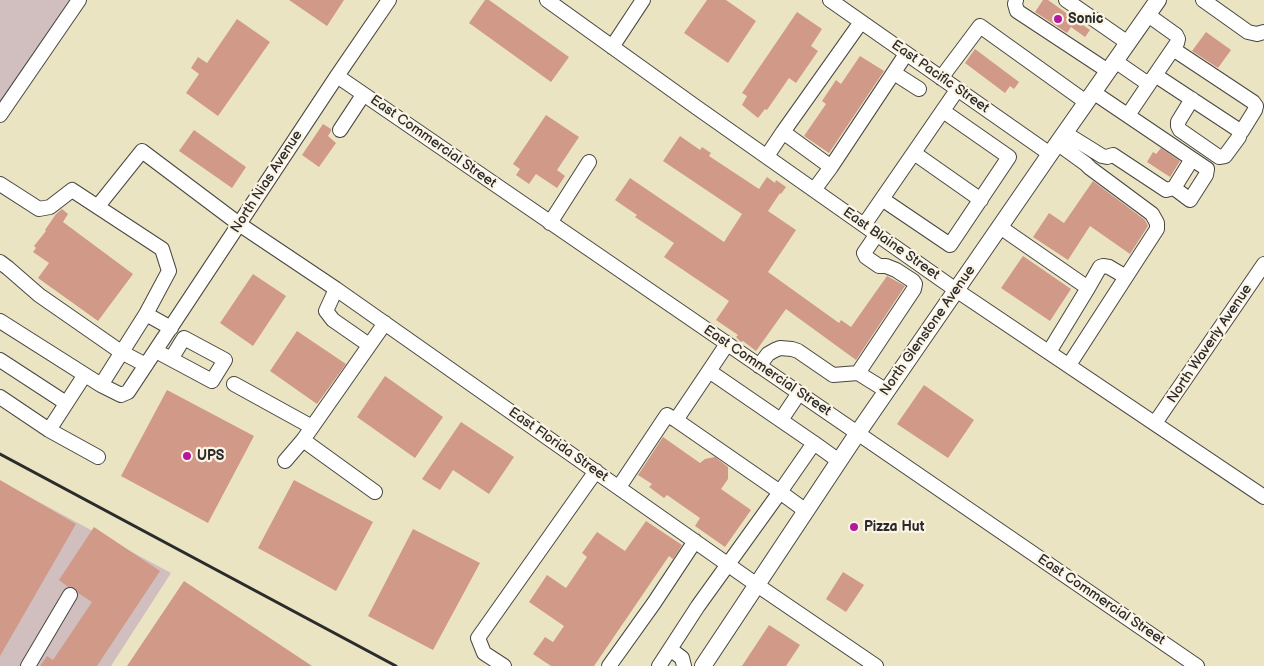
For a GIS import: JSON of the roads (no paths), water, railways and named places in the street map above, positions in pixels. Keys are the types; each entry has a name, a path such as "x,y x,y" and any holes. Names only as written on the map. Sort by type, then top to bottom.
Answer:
{"main road":[{"name":"North Glenstone Avenue","path":"703,666 839,460 1128,43 1151,5"}],"street":[{"path":"0,114 80,0"},
{"name":"North Nias Avenue","path":"0,321 84,376 121,395 128,392 389,0"},
{"name":"East Blaine Street","path":"548,0 956,290 1264,497"},
{"path":"612,46 643,0"},
{"name":"East Pacific Street","path":"830,0 958,90 1057,143"},
{"path":"1016,0 1017,11 1112,66 1144,81 1153,78 1192,99 1240,131"},
{"path":"1066,0 1128,43"},
{"path":"1203,0 1248,32 1257,34 1264,32"},
{"path":"1128,115 1178,40 1151,5"},
{"path":"766,156 861,22"},
{"path":"941,78 980,26 1090,97 1128,115 1207,169 1206,175 1190,200 1174,188"},
{"path":"1173,49 1253,102 1256,106 1242,131 1240,131 1239,137 1225,156 1219,157 1180,130 1178,122 1192,99"},
{"path":"814,190 832,167 906,54"},
{"path":"894,73 918,89"},
{"name":"East Commercial Street","path":"337,76 1197,666"},
{"path":"864,225 958,90"},
{"path":"340,130 363,95"},
{"path":"882,199 950,246 1010,157 943,111"},
{"path":"783,132 832,167"},
{"path":"1057,143 1107,158 1112,155 1166,190 1174,188 1192,160"},
{"path":"1057,143 1152,214 1158,223 1157,229 1069,365"},
{"name":"East Florida Street","path":"98,206 142,151 239,224 336,289 876,666"},
{"path":"914,153 981,200"},
{"path":"550,223 590,162"},
{"path":"0,184 39,209 50,206 72,190 162,249 169,271 146,314 101,385"},
{"path":"1000,227 1088,288"},
{"path":"858,373 914,289 915,284 896,270 886,266 879,266 866,257 864,253 877,234"},
{"path":"0,262 39,296 121,352 146,365"},
{"name":"North Waverly Avenue","path":"1155,423 1264,264"},
{"path":"1049,352 1100,268 1103,266 1110,267 1126,277"},
{"path":"336,289 326,311 333,320 370,345"},
{"path":"146,314 171,328"},
{"path":"285,461 303,440 384,324"},
{"path":"676,420 727,344"},
{"path":"759,366 768,354 775,350 792,348 833,374 858,373 887,391"},
{"path":"156,351 171,359"},
{"path":"0,360 66,404"},
{"path":"709,371 839,460"},
{"path":"49,430 84,376"},
{"path":"234,384 312,427"},
{"path":"781,420 799,394"},
{"path":"0,397 49,430 98,457"},
{"path":"619,487 667,415 806,510"},
{"path":"303,440 374,492"},
{"path":"666,660 728,564 814,443"},
{"path":"504,666 484,653 478,638 596,471"},
{"path":"610,666 695,541"},
{"path":"28,666 70,595"},
{"path":"666,660 682,658 683,666"}],"railway":[{"path":"0,454 396,666"}],"place":[{"name":"Sonic","path":"1058,19"},
{"name":"UPS","path":"187,456"},
{"name":"Pizza Hut","path":"854,527"}]}
